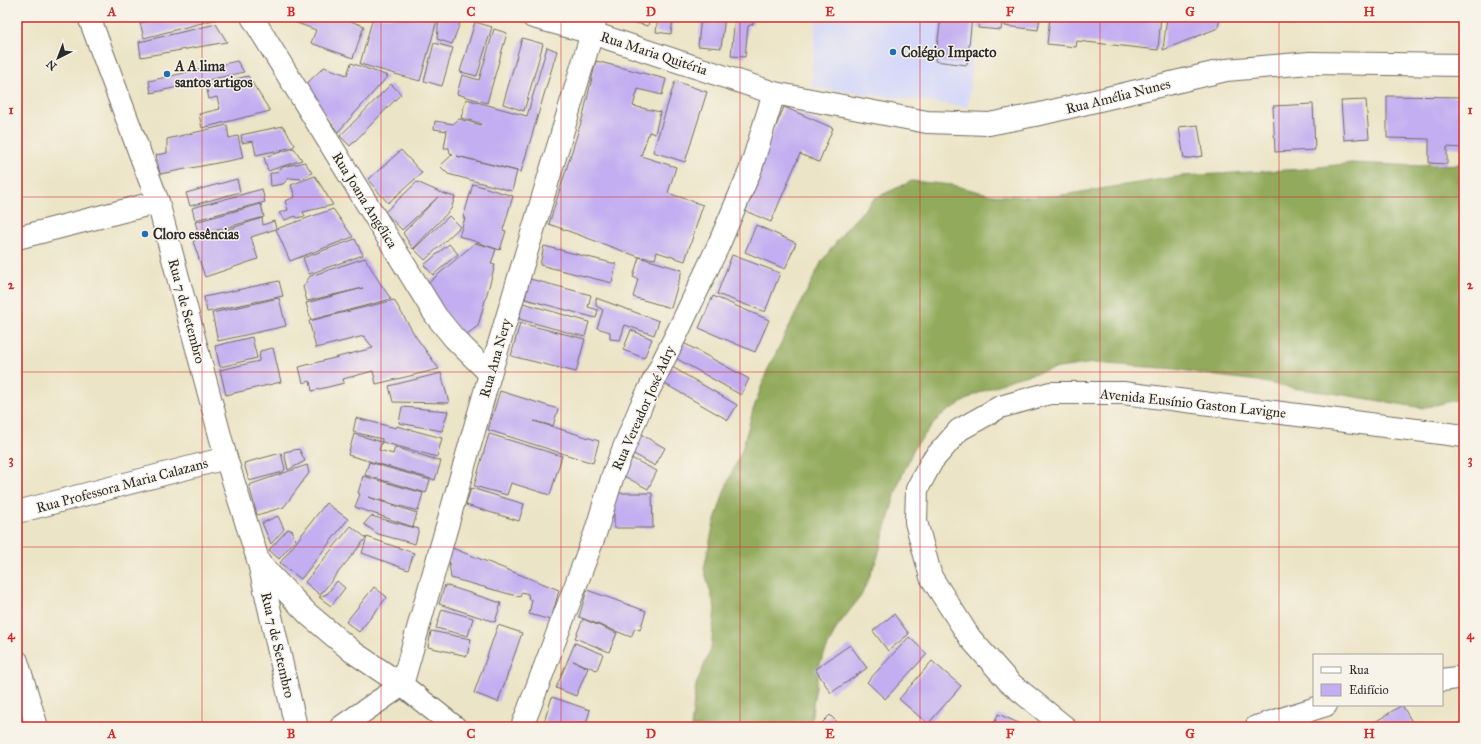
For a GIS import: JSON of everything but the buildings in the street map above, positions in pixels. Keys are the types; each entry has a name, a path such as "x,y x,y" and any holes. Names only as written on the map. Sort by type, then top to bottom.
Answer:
{"street":[{"path":"90,17 99,39"},
{"path":"98,17 99,39"},
{"name":"Rua Joana Angélica","path":"252,17 436,316 454,338 490,374"},
{"name":"Rua Maria Quitéria","path":"533,17 594,25 774,93"},
{"name":"Rua Ana Nery","path":"402,685 490,374 594,25"},
{"name":"Rua 7 de Setembro","path":"99,39 158,202 226,458 259,563 296,727"},
{"name":"Rua Amélia Nunes","path":"774,93 926,122 989,124 1040,114 1226,70 1310,63 1464,65"},
{"name":"Rua Vereador José Adry","path":"522,727 595,534 614,472 641,406 716,251 750,171 774,93"},
{"path":"17,238 158,202"},
{"name":"Avenida Eusínio Gaston Lavigne","path":"1066,727 1009,682 970,638 931,576 916,522 917,489 932,461 959,430 1000,407 1050,393 1123,393 1464,436"},
{"name":"Rua Professora Maria Calazans","path":"17,512 226,458"},
{"name":"Rua 7 de Setembro","path":"259,563 308,614 353,652 402,685 455,727"},
{"path":"17,661 37,727"},
{"path":"1443,680 1464,677"},
{"path":"341,727 402,685"},
{"path":"1256,727 1323,706"}],"shaded area":[{"name":"Colégio Impacto","path":"816,17 976,17 968,107 811,87"}],"green space":[{"path":"1351,163 1422,166 1429,163 1432,165 1464,164 1464,398 1423,408 1175,369 1093,363 1052,369 1013,379 974,395 940,416 914,448 898,485 877,559 861,596 837,627 820,663 813,704 811,727 691,727 696,685 711,649 715,608 704,569 713,527 725,489 742,450 753,410 767,371 822,261 847,228 875,198 912,181 952,185 992,195 1033,197 1056,196 1182,176 1304,169"}],"place":[{"name":"Colégio Impacto","path":"893,52"},
{"name":"A A lima santos artigos","path":"167,74"},
{"name":"Cloro essências","path":"145,234"}]}
